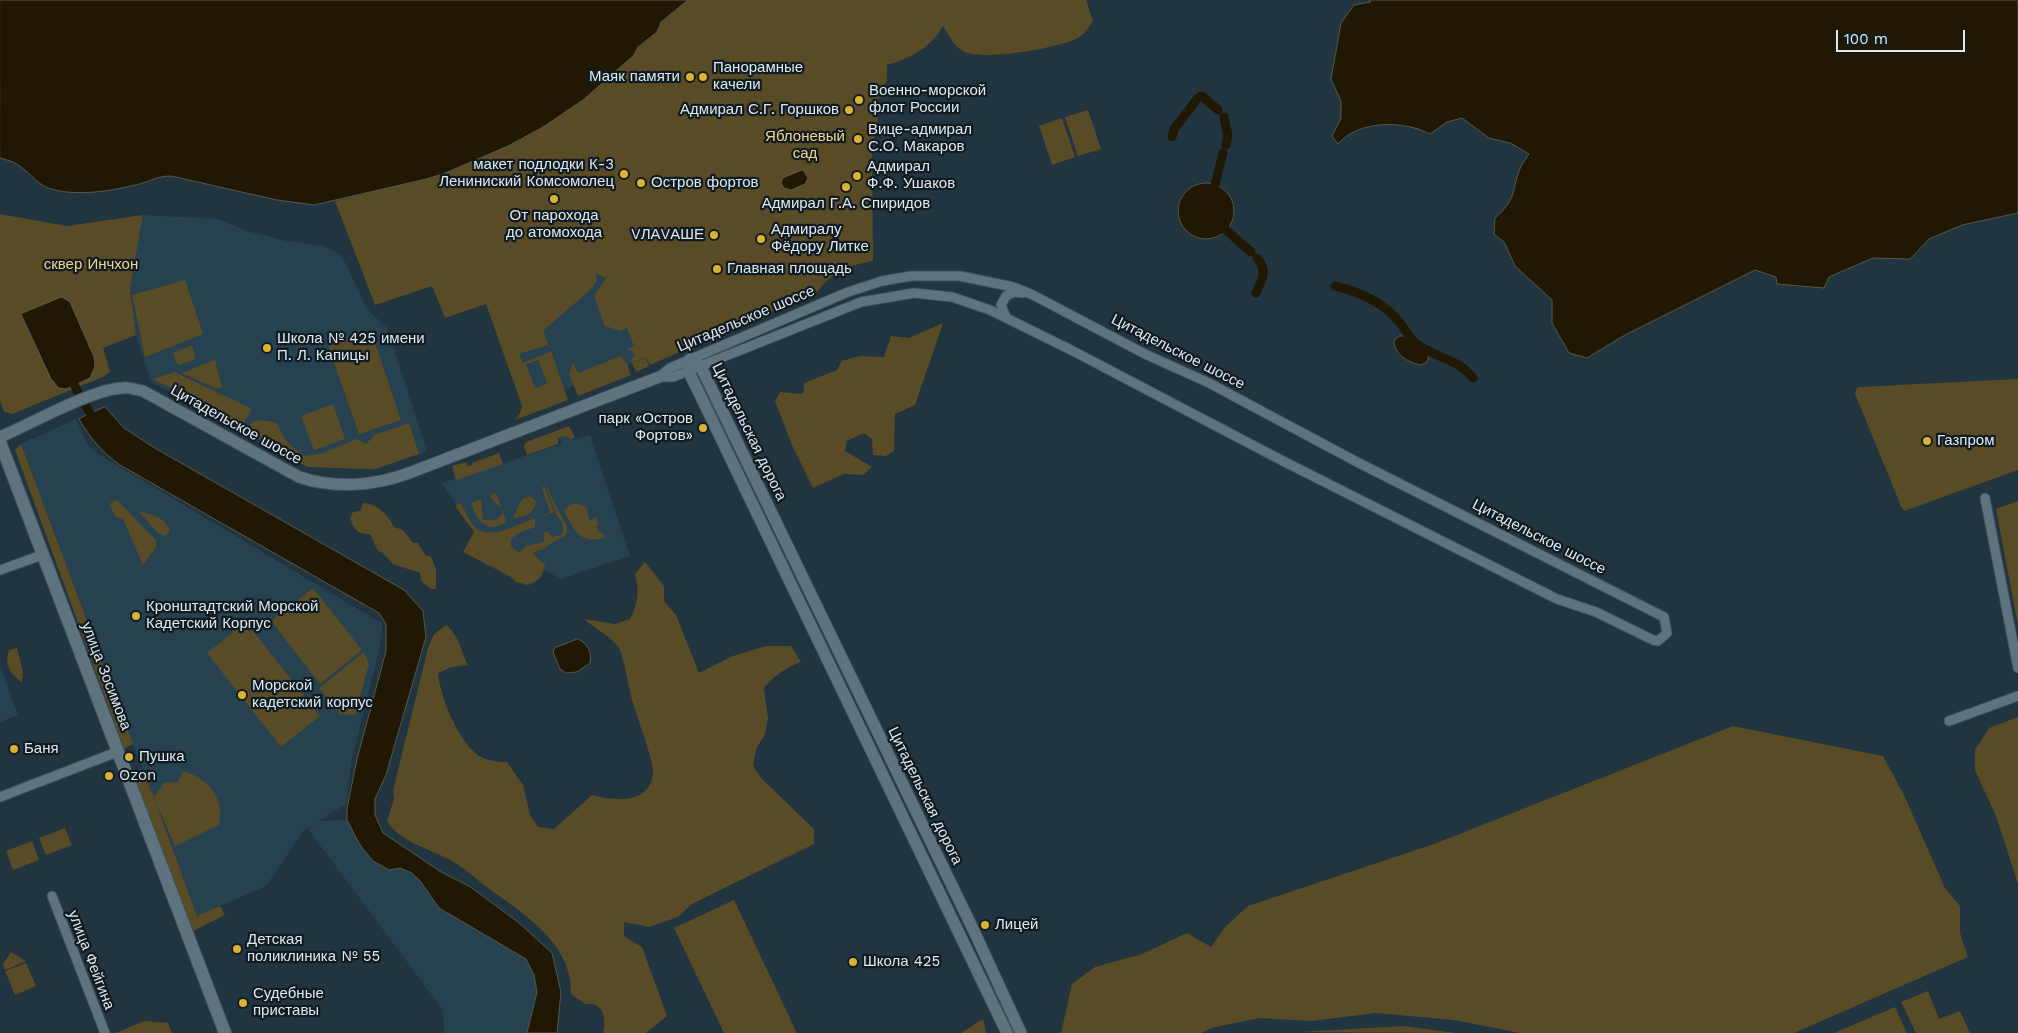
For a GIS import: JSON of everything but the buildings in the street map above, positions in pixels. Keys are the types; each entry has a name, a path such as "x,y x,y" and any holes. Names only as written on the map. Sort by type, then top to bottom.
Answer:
{"main road":[{"name":"улица Зосимова","path":"0,442 225,1033"}],"street":[{"name":"Цитадельское шоссе","path":"0,438 91,396 123,388 142,391 299,477 325,483 361,484 386,481 659,377 673,376 693,365 848,292 882,281 911,276 960,276 1013,287 1033,295 1146,354 1209,383 1357,462 1664,617 1667,633 1658,641 1596,612 1558,599 1280,460 1073,350 976,304 952,297 914,293 890,295 861,302 693,365"},
{"path":"1007,318 1000,305 1006,296 1014,292 1033,295"},
{"name":"Цитадельская дорога","path":"693,365 1007,1033"},
{"name":"Цитадельская дорога","path":"693,365 973,929 1021,1033"},
{"path":"1985,498 2018,668"},
{"path":"0,570 42,555"},
{"path":"1949,721 2018,696"},
{"path":"0,797 117,752"},
{"name":"улица Фейгина","path":"52,896 105,1033"}],"shaded area":[{"path":"0,0 688,0 661,22 657,32 638,47 634,55 583,100 543,127 508,146 443,174 314,205 277,200 171,176 106,191 64,192 43,186 23,168 0,158"},
{"path":"1370,0 2018,0 2018,213 1962,225 1929,239 1910,259 1873,258 1829,277 1824,288 1777,284 1776,277 1755,270 1625,335 1587,358 1569,353 1552,323 1552,300 1515,266 1504,242 1494,234 1495,218 1510,201 1520,169 1529,154 1510,143 1489,138 1462,118 1447,122 1430,134 1407,126 1382,125 1357,130 1338,144 1332,136 1341,118 1341,101 1331,79 1341,23 1354,5 1370,2"},
{"path":"803,170 808,178 805,184 791,190 784,188 781,183 783,178"},
{"path":"1206,183 1221,188 1229,196 1234,211 1229,226 1221,234 1206,239 1191,234 1183,226 1178,211 1183,196 1191,188"},
{"name":"Школа № 425 имени П. Л. Капицы","path":"143,215 218,219 250,232 286,241 324,246 342,256 367,309 387,328 427,451 375,470 307,467 151,382 136,335 130,289"},
{"path":"584,269 606,278 647,357 522,406 497,334"},
{"path":"62,297 70,302 94,357 95,366 90,378 66,389 59,388 51,379 21,314"},
{"path":"1400,336 1412,337 1422,344 1427,351 1427,362 1421,365 1416,364 1399,354 1394,341"},
{"path":"105,407 124,428 153,447 404,590 423,611 426,637 386,775 375,799 375,815 383,833 441,872 469,886 518,922 552,953 561,992 557,1033 527,1033 537,992 534,975 526,959 439,908 421,882 412,873 400,868 389,870 373,861 360,845 347,820 347,808 357,759 386,651 386,624 379,613 120,465 97,444 79,419"},
{"name":"Морской кадетский корпус","path":"76,419 87,444 98,454 383,624 380,646 352,759 346,804 319,821 347,820 360,845 389,870 400,868 412,873 421,882 439,908 526,959 534,976 537,992 527,1033 444,1033 443,1010 308,829 314,824 303,831 266,886 197,916 21,444"},
{"path":"567,432 571,440 590,435 630,556 561,579 472,529 442,483 562,444 559,435"},
{"path":"578,639 588,649 590,663 577,672 566,673 560,669 553,652 555,648"},
{"path":"0,666 18,715 0,722"}],"green space":[{"name":"Остров фортов","path":"688,0 1086,0 1093,21 1083,34 1068,42 1022,52 988,55 961,50 943,26 933,40 919,51 887,65 887,82 879,89 877,134 872,141 873,261 841,270 817,292 650,365 646,357 632,363 631,359 635,356 632,350 629,351 628,349 634,346 627,328 621,331 605,326 594,296 606,278 596,274 597,280 592,288 543,331 548,345 519,354 523,363 551,351 568,400 515,420 522,406 486,304 445,318 432,286 375,305 335,201 443,174 519,141 634,55 638,48 657,32 661,22","holes":["538,360 547,383 535,388 526,364"]},
{"path":"1088,110 1101,149 1078,156 1065,117"},
{"path":"1062,118 1075,157 1052,165 1039,126"},
{"name":"сквер Инчхон","path":"0,214 67,226 143,215 130,289 136,335 103,348 110,372 103,377 12,414 4,412 0,401"},
{"path":"185,280 203,334 145,357 132,295"},
{"path":"943,323 915,405 895,414 894,451 886,456 873,455 872,439 864,433 847,441 845,451 872,467 863,475 844,474 813,488 792,445 775,401 780,392 803,394 804,383 837,370 842,361 860,356 884,357 891,336 909,338"},
{"path":"371,331 401,420 359,434 328,345"},
{"path":"192,345 196,359 178,365 173,353"},
{"path":"621,356 627,364 631,375 578,396 569,374 573,362 578,373"},
{"path":"646,358 649,366 636,372 632,363"},
{"path":"215,360 222,387 217,389 182,373"},
{"path":"175,372 252,409 241,428 208,410 210,406 152,379"},
{"path":"2018,379 2018,470 1904,511 1855,394 1856,389 1859,387"},
{"path":"333,404 345,439 314,450 301,416"},
{"path":"259,420 275,423 288,442 304,456 324,453 356,439 366,444 375,435 409,423 419,454 374,469 308,467 293,460 247,431 252,422"},
{"path":"569,426 575,438 571,439 566,436 558,438 558,444 527,455 524,446 526,442"},
{"path":"21,444 133,744 124,749 15,450"},
{"path":"499,453 503,464 456,480 452,466 466,462 468,466 473,465 472,463"},
{"path":"544,482 567,527 567,534 541,550 532,553 545,565 542,575 538,580 528,585 516,582 511,577 463,552 474,532 455,506 461,503 469,519 481,531 496,532 505,530 535,518 535,527 520,532 511,539 511,546 519,553 526,546 544,542 544,533 547,531 552,537 561,535 563,530 562,522 556,514"},
{"path":"544,486 554,512 540,517 550,512 542,488"},
{"path":"496,493 501,508 490,495"},
{"path":"530,496 536,501 534,509 525,516 513,518 522,499"},
{"path":"481,499 483,520 496,520 503,513 506,521 495,527 489,526 484,524 476,515 472,503"},
{"path":"117,500 156,540 156,547 143,565 123,519 116,517 109,504"},
{"path":"2018,501 2018,625 1996,509"},
{"path":"363,503 373,505 382,511 394,527 403,530 413,543 418,543 425,555 431,557 436,569 436,589 431,589 421,581 420,573 393,564 382,552 378,551 370,534 359,532 355,528 350,518 353,512 360,511"},
{"path":"576,503 586,507 590,521 596,517 599,524 596,526 599,533 602,532 605,537 597,539 584,538 575,530 564,511 569,505"},
{"path":"138,511 161,519 170,531 165,536 157,532"},
{"path":"645,562 664,586 664,601 676,615 699,673 733,656 766,646 791,646 801,662 781,672 764,688 768,719 765,734 756,749 753,766 762,779 814,829 814,844 692,904 678,917 649,927 624,922 624,936 642,947 667,1016 646,1033 603,1033 604,1016 600,1008 596,1005 585,1004 571,994 569,976 564,960 544,932 516,908 463,869 448,859 398,834 387,821 394,799 393,790 428,648 434,634 446,625 457,639 468,665 452,667 438,673 442,694 451,717 464,740 478,755 488,760 507,762 523,785 530,815 538,827 554,829 592,795 620,799 638,796 645,791 650,783 653,767 631,698 621,652 612,640 584,619 615,624 630,619 637,597 635,574"},
{"path":"313,588 362,650 320,684 271,621"},
{"path":"246,622 320,716 281,747 207,653"},
{"path":"17,648 23,672 22,682 11,672 7,660 9,650"},
{"path":"364,652 369,664 355,715 340,714 319,688"},
{"path":"2018,717 2018,884 1996,816 1975,770 1975,750 1989,728"},
{"path":"1733,726 1883,756 1903,793 1945,888 1960,906 1960,933 1968,957 1794,1033 1520,1033 1454,1020 1376,1013 1311,1021 1260,1018 1211,1028 1201,1033 1061,1033 1072,984 1095,967 1142,954 1187,933 1211,947 1225,927 1248,906 1434,844"},
{"path":"142,769 154,797 164,783 178,782 183,771 192,774 207,784 217,798 220,815 219,825 175,846 154,798 197,916 220,906 225,915 193,931 131,772"},
{"path":"65,828 72,845 46,855 39,838"},
{"path":"32,841 39,860 13,870 6,851"},
{"path":"734,900 797,1033 724,1033 674,928"},
{"path":"11,952 26,961 5,970 3,964"},
{"path":"26,963 36,986 15,995 5,971"},
{"path":"1928,991 1939,1019 1960,1011 1970,1033 1916,1033 1901,1002"},
{"path":"1895,1007 1907,1033 1834,1033"},
{"path":"983,1019 986,1033 961,1033"},
{"path":"144,1021 168,1023 172,1033 116,1033"},
{"path":"1403,1026 1456,1033 1300,1032"}],"waterway":[{"path":"1172,137 1174,129 1198,98 1202,96 1218,110"},
{"path":"1224,117 1228,135 1226,145"},
{"path":"1215,185 1223,153"},
{"path":"1226,230 1251,252"},
{"path":"1256,293 1263,275 1262,267 1257,258"},
{"path":"1335,286 1363,295 1380,304 1395,317 1415,343 1461,367 1473,378"},
{"path":"70,375 79,395 96,423"}],"place":[{"name":"Маяк памяти","path":"690,77"},
{"name":"Панорамные качели","path":"703,77"},
{"name":"Военно-морской флот России","path":"859,100"},
{"name":"Адмирал С.Г. Горшков","path":"849,110"},
{"name":"Вице-адмирал С.О. Макаров","path":"858,139"},
{"name":"макет подлодки К-3 Лениниский Комсомолец","path":"624,174"},
{"name":"Адмирал Ф.Ф. Ушаков","path":"857,176"},
{"name":"Остров фортов","path":"641,183"},
{"name":"Адмирал Г.А. Спиридов","path":"846,187"},
{"name":"От парохода до атомохода","path":"554,199"},
{"name":"VЛАVАШЕ","path":"714,235"},
{"name":"Адмиралу Фёдору Литке","path":"761,239"},
{"name":"Главная площадь","path":"717,269"},
{"name":"Школа № 425 имени П. Л. Капицы","path":"267,348"},
{"name":"парк «Остров Фортов»","path":"703,428"},
{"name":"Газпром","path":"1927,441"},
{"name":"Кронштадтский Морской Кадетский Корпус","path":"136,616"},
{"name":"Морской кадетский корпус","path":"242,695"},
{"name":"Баня","path":"14,749"},
{"name":"Пушка","path":"129,757"},
{"name":"Ozon","path":"109,776"},
{"name":"Лицей","path":"985,925"},
{"name":"Детская поликлиника № 55","path":"237,949"},
{"name":"Школа 425","path":"853,962"},
{"name":"Судебные приставы","path":"243,1003"}],"park label":[{"name":"Яблоневый сад","path":"805,146"}]}
